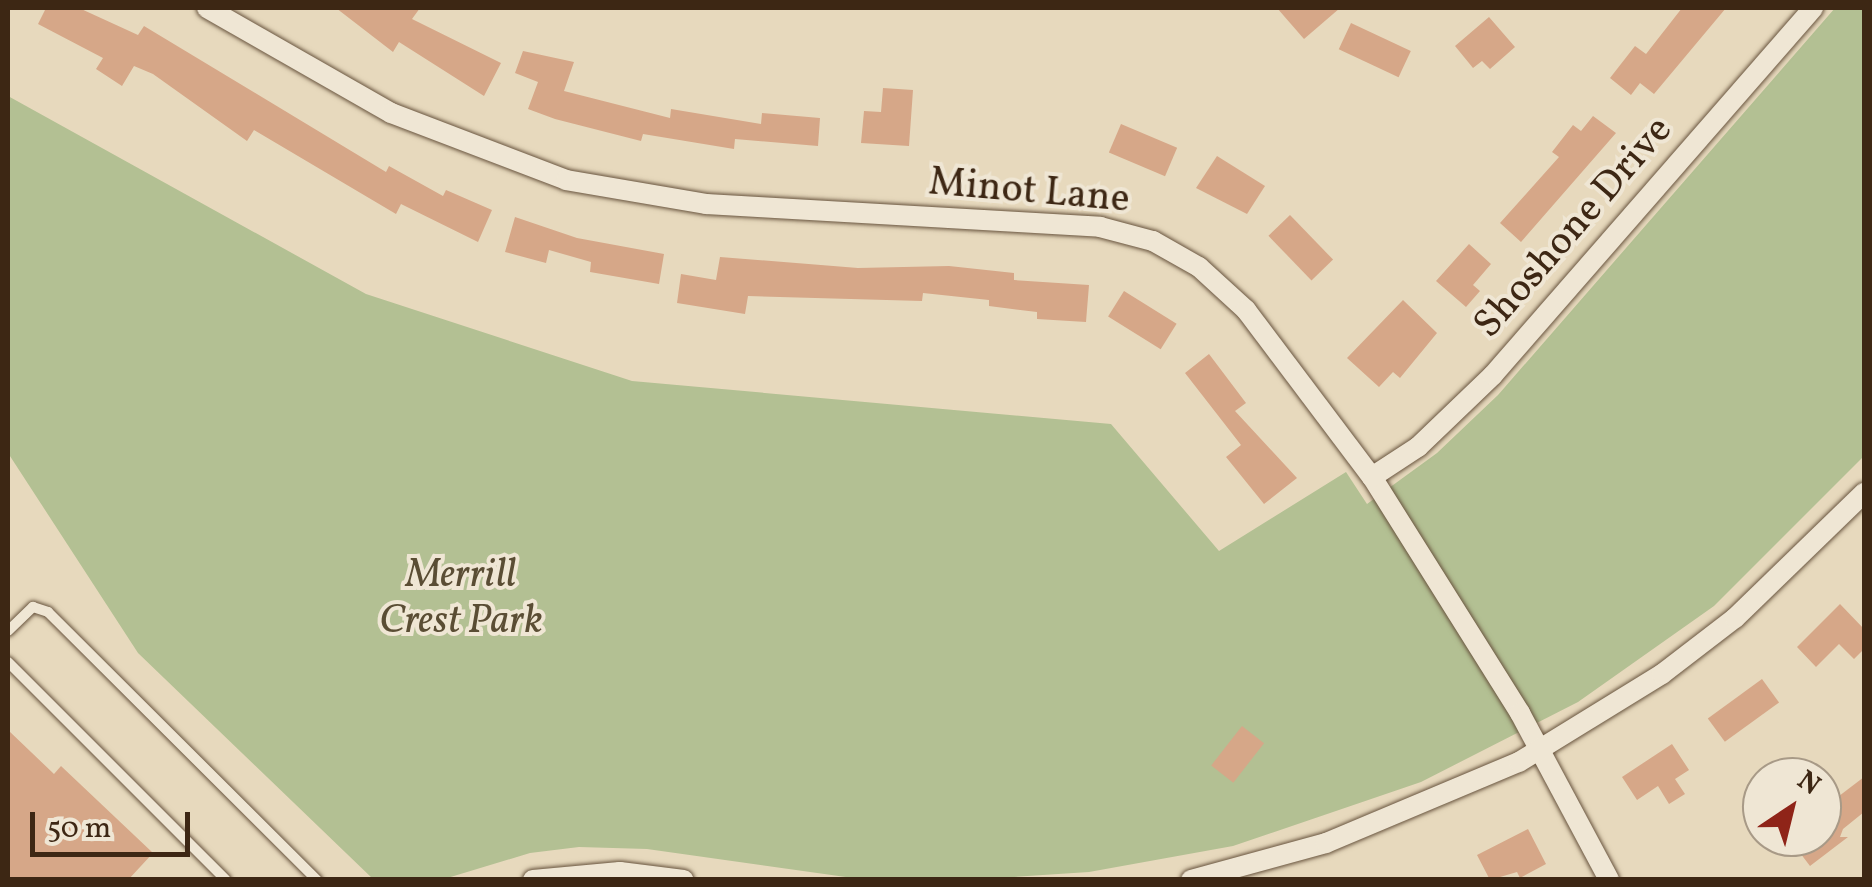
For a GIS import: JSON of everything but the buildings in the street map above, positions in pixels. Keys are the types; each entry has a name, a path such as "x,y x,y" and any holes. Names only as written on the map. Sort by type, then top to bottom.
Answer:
{"street":[{"name":"Minot Lane","path":"206,8 392,113 566,180 706,204 1051,222 1154,241 1200,267 1246,310 1372,477 1538,749 1610,880"},
{"name":"Shoshone Drive","path":"1372,477 1418,447 1493,375 1813,8"},
{"path":"1191,880 1405,815 1538,749 1662,674 1734,618 1864,493"},
{"path":"533,880 620,872 684,880"}],"lane":[{"path":"8,631 32,607 48,612 317,880"},
{"path":"8,662 226,880"}],"green space":[{"name":"Merrill Crest Park","path":"1835,8 1864,8 1864,456 1714,606 1578,702 1421,782 1233,846 1089,872 969,880 860,879 647,849 579,847 530,853 444,879 373,879 138,653 8,453 8,96 366,294 632,381 1111,424 1219,551 1346,472 1367,504 1437,453 1498,395"}]}
